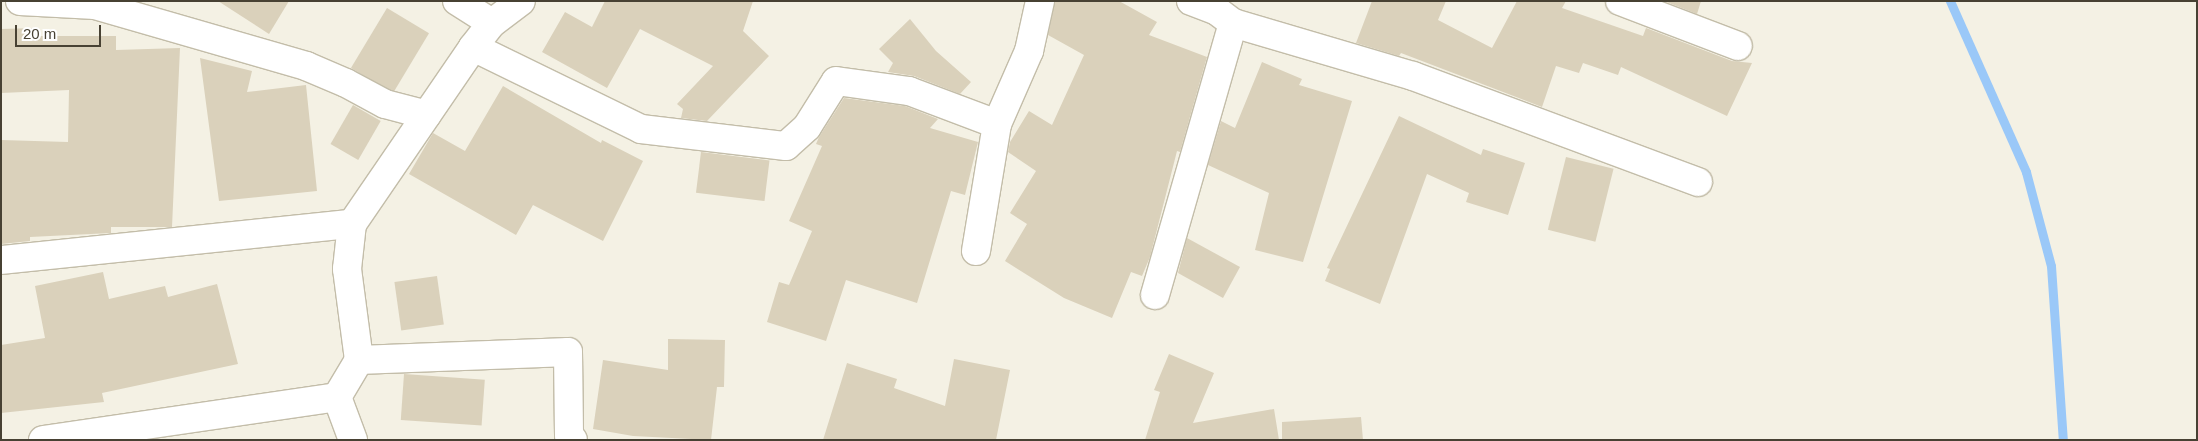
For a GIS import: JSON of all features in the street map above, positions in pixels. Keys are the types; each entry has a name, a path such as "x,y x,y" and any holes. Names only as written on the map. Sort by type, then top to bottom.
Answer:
{"street":[{"path":"20,1 95,5 306,66 346,82 385,104 427,115"},
{"path":"457,1 492,23"},
{"path":"337,397 359,360 347,269 352,224 473,47 492,23 521,1"},
{"path":"976,251 997,124 1030,51 1040,1"},
{"path":"1191,1 1217,11 1233,23 1413,76 1698,182"},
{"path":"1620,1 1738,46"},
{"path":"1155,295 1233,23"},
{"path":"473,47 641,129 786,146 807,127 836,81 910,91 997,124"},
{"path":"1,260 352,224"},
{"path":"359,360 568,352 569,435 573,440"},
{"path":"43,440 337,397"},
{"path":"337,397 353,440"}],"building":[{"path":"218,1 289,1 269,34"},
{"path":"605,1 753,1 743,31 769,56 707,121 681,118 683,109 677,104 713,66 640,29 607,88 542,52 565,12 592,27"},
{"path":"1055,1 1119,1 1157,22 1149,35 1207,57 1180,152 1177,151 1150,257 1142,276 1131,272 1112,318 1064,298 1005,261 1027,224 1010,213 1036,171 1008,152 1010,142 1029,111 1052,125 1084,55 1048,35"},
{"path":"1372,1 1446,1 1438,20 1492,48 1517,1 1566,1 1562,8 1643,36 1646,28 1732,61 1752,63 1727,116 1621,67 1618,75 1583,63 1579,73 1556,66 1542,107 1401,53 1399,56 1356,43"},
{"path":"1664,1 1701,1 1697,14"},
{"path":"387,8 429,33 393,93 351,68"},
{"path":"910,19 936,51 971,82 960,94 914,76 888,72 893,63 879,49"},
{"path":"35,28 35,36 116,36 116,50 180,48 172,227 111,227 111,233 30,237 30,241 1,244 1,140 68,142 69,90 1,93 1,29"},
{"path":"200,58 252,71 247,92 306,85 317,191 219,201"},
{"path":"1262,62 1302,79 1299,85 1352,101 1303,262 1255,250 1269,193 1208,165 1221,121 1235,128"},
{"path":"503,86 601,143 602,140 643,161 603,241 533,205 516,235 409,174 433,133 465,151"},
{"path":"844,98 905,106 938,119 930,128 978,142 965,195 951,191 917,303 846,280 826,341 767,322 779,282 789,285 812,231 789,221 822,146 816,144 819,137"},
{"path":"353,105 381,121 358,160 330,144"},
{"path":"1399,116 1481,155 1483,149 1525,163 1508,215 1466,202 1469,193 1427,174 1380,304 1325,281 1330,269 1327,268"},
{"path":"701,152 769,160 764,201 696,193"},
{"path":"1566,157 1614,169 1595,242 1548,230"},
{"path":"1187,238 1240,267 1223,298 1178,273"},
{"path":"103,272 109,299 165,286 168,297 217,284 238,364 102,393 104,402 1,413 1,345 45,338 35,286"},
{"path":"437,276 444,325 401,331 394,282"},
{"path":"668,339 725,340 724,387 717,387 711,440 633,436 593,429 603,360 668,370"},
{"path":"1169,354 1214,373 1193,423 1274,409 1279,440 1145,440 1160,392 1154,390"},
{"path":"954,359 1010,370 996,440 823,440 847,363 897,379 894,388 945,406"},
{"path":"404,374 485,380 482,426 401,420"},
{"path":"1361,417 1363,440 1282,440 1282,422"}],"waterway":[{"path":"1950,1 2026,172 2051,266 2063,440"}]}
